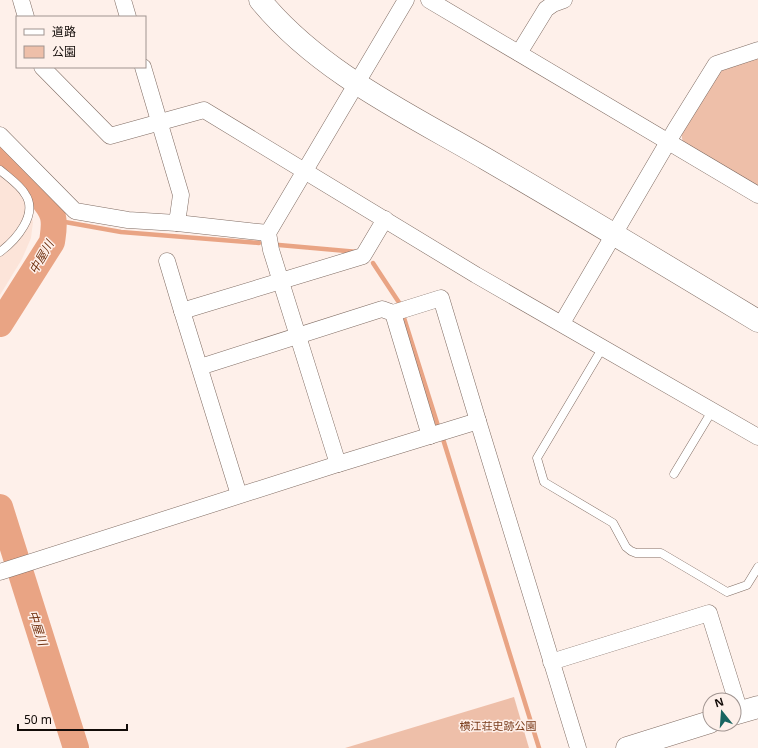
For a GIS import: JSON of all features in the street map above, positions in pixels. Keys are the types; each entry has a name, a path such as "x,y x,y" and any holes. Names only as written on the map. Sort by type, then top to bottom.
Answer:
{"street":[{"path":"21,0 26,16"},
{"path":"123,0 128,16"},
{"path":"260,0 272,15 306,48 358,84 615,234 758,321"},
{"path":"338,464 280,280 268,233 358,84 406,0"},
{"path":"428,0 758,195"},
{"path":"519,53 546,8 564,0"},
{"path":"562,323 668,141 716,64 758,50"},
{"path":"43,68 110,136 204,110 306,170 476,275 562,323 758,437"},
{"path":"143,68 181,195 177,223"},
{"path":"0,135 75,211 128,220 177,223 268,233"},
{"path":"182,311 363,256 385,219"},
{"path":"167,261 239,495"},
{"path":"200,367 382,309 393,313 442,298 578,748"},
{"path":"393,313 430,436"},
{"path":"14,567 478,421"},
{"path":"551,662 709,613 744,711"},
{"path":"639,746 702,725"}],"lane":[{"path":"0,170 25,192 29,201 26,221 22,231 12,243 0,252"},
{"path":"603,347 537,458 544,482 613,523 626,547 631,551 636,553 661,553 727,592 747,585 758,567"},
{"path":"674,474 712,411"}],"shaded area":[{"path":"0,171 25,197 33,222 31,238 22,259 0,295"}],"green space":[{"path":"758,54 758,186 683,143 681,133 715,72"},
{"name":"横江荘史跡公園","path":"514,697 529,748 345,748"}],"waterway":[{"name":"中屋川","path":"0,155 38,193 50,210 54,223 52,242 0,324"},
{"path":"65,222 121,232 259,243"},
{"path":"279,245 358,252"},
{"path":"373,263 400,304"},
{"path":"404,318 438,426"},
{"path":"443,439 539,748"},
{"name":"中屋川","path":"0,507 76,748"}]}
